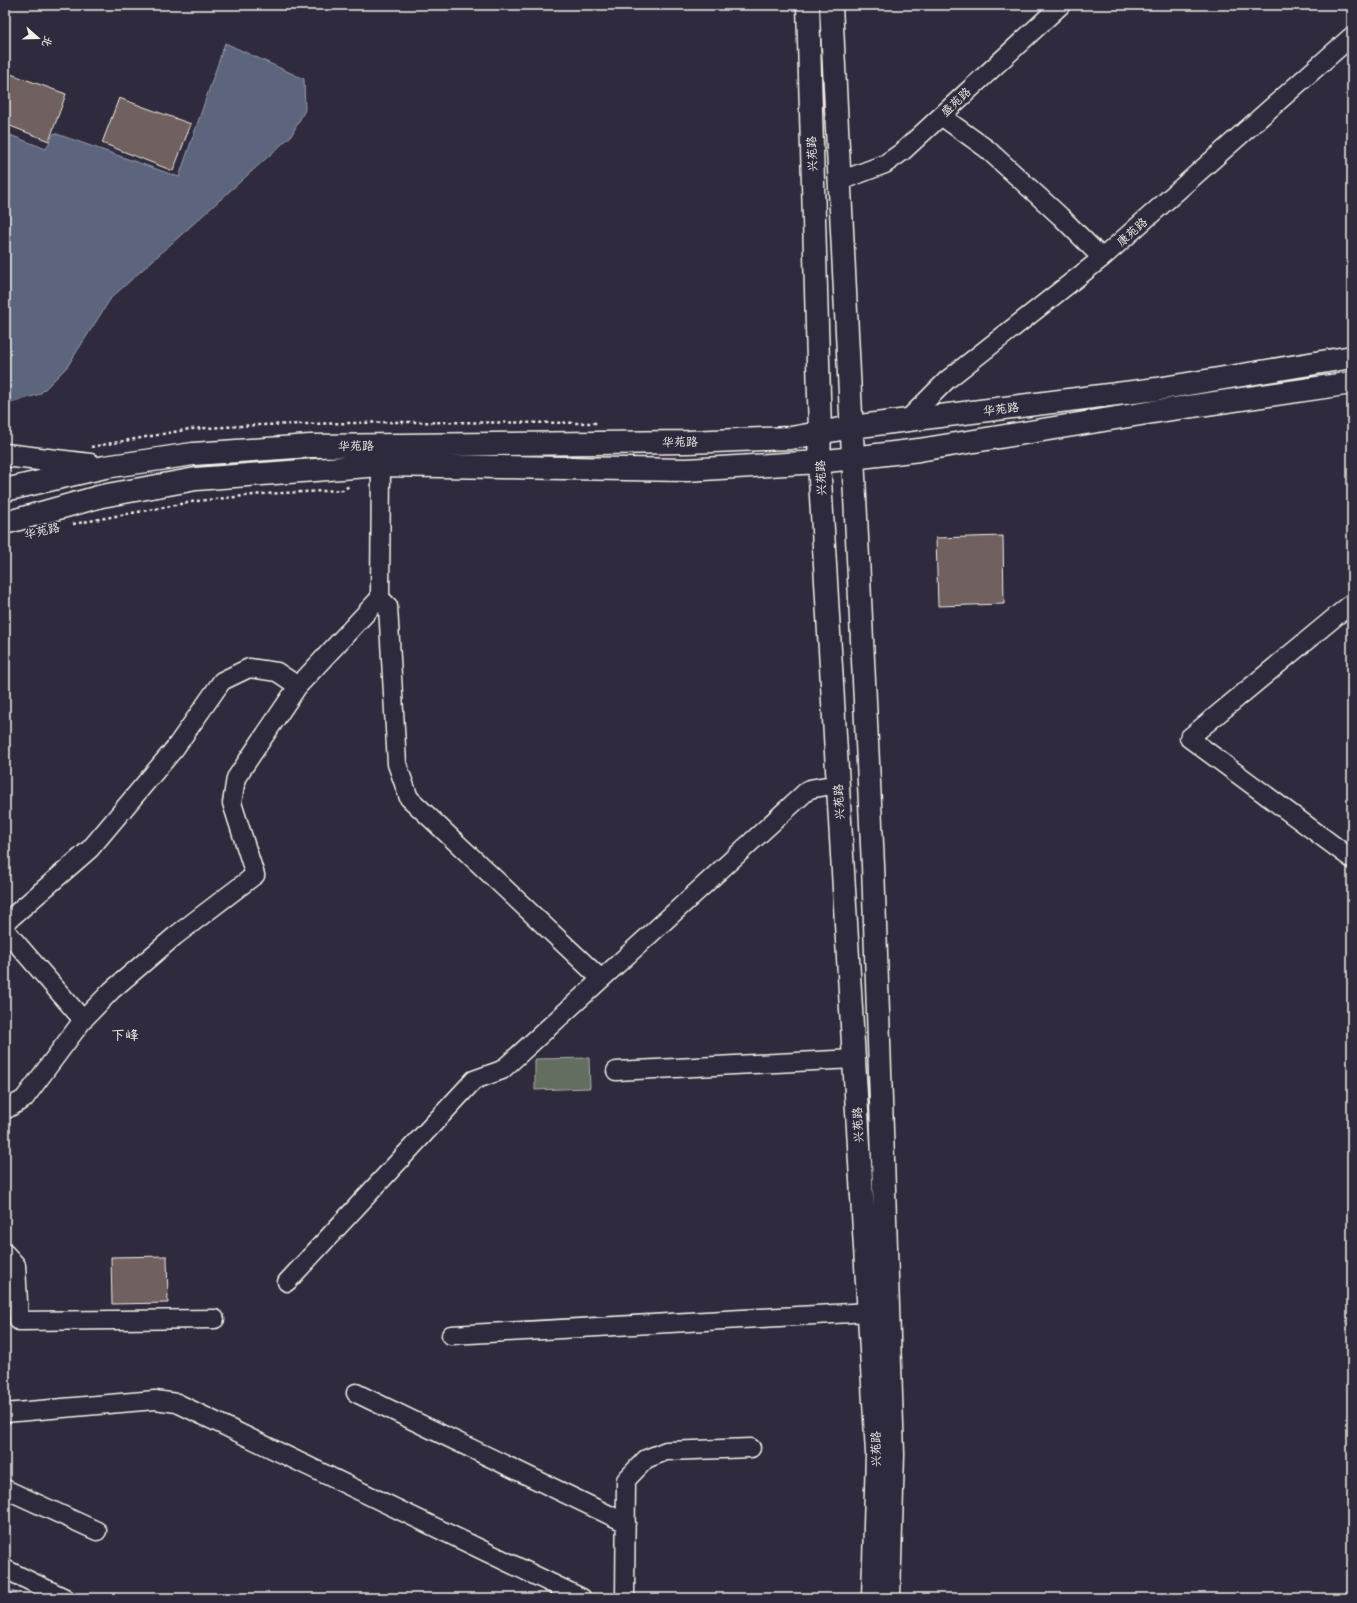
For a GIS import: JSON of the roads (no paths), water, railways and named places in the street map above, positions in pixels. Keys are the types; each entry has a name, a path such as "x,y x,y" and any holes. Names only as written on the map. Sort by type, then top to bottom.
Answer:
{"main road":[{"name":"兴苑路","path":"808,5 820,432 819,462 877,1453 873,1598"},
{"name":"兴苑路","path":"831,5 873,865 893,1454 889,1598"},
{"name":"华苑路","path":"5,490 105,467 193,454 310,446 688,442 791,438 852,427 1157,389 1352,357"},
{"name":"华苑路","path":"5,522 102,496 196,479 381,465 687,470 819,462 919,450 1159,411 1352,383"},
{"path":"5,455 105,467"}],"street":[{"name":"盛苑路","path":"840,181 885,164 902,152 1061,5"},
{"name":"康苑路","path":"906,421 946,380 1102,258 1352,36"},
{"path":"941,116 987,149 1060,216 1102,258"},
{"path":"5,1110 24,1099 83,1020 112,990 175,936 255,875 232,803 236,778 298,686 380,598 381,465"},
{"path":"380,598 388,606 397,764 409,798 601,979"},
{"path":"1352,602 1189,738 1352,859"},
{"path":"5,923 90,849 175,748 222,681 249,668 277,672 298,686"},
{"path":"286,1282 474,1080 502,1070 809,789 838,784"},
{"path":"5,930 83,1020"},
{"path":"616,1071 854,1059"},
{"path":"5,1253 16,1265 19,1321 215,1319"},
{"path":"451,1335 868,1312"},
{"path":"356,1393 626,1523"},
{"path":"5,1413 155,1400 178,1403 582,1598"},
{"path":"625,1598 626,1480 646,1459 666,1451 752,1448"},
{"path":"5,1489 97,1530"},
{"path":"5,1569 65,1598"}],"water":[{"path":"225,43 304,79 305,110 291,136 111,298 67,367 40,394 5,405 5,133 46,149 54,133 179,177"}],"waterway":[{"path":"5,1595 11,1598"}],"district":[{"name":"下峰","path":"125,1035"}]}
